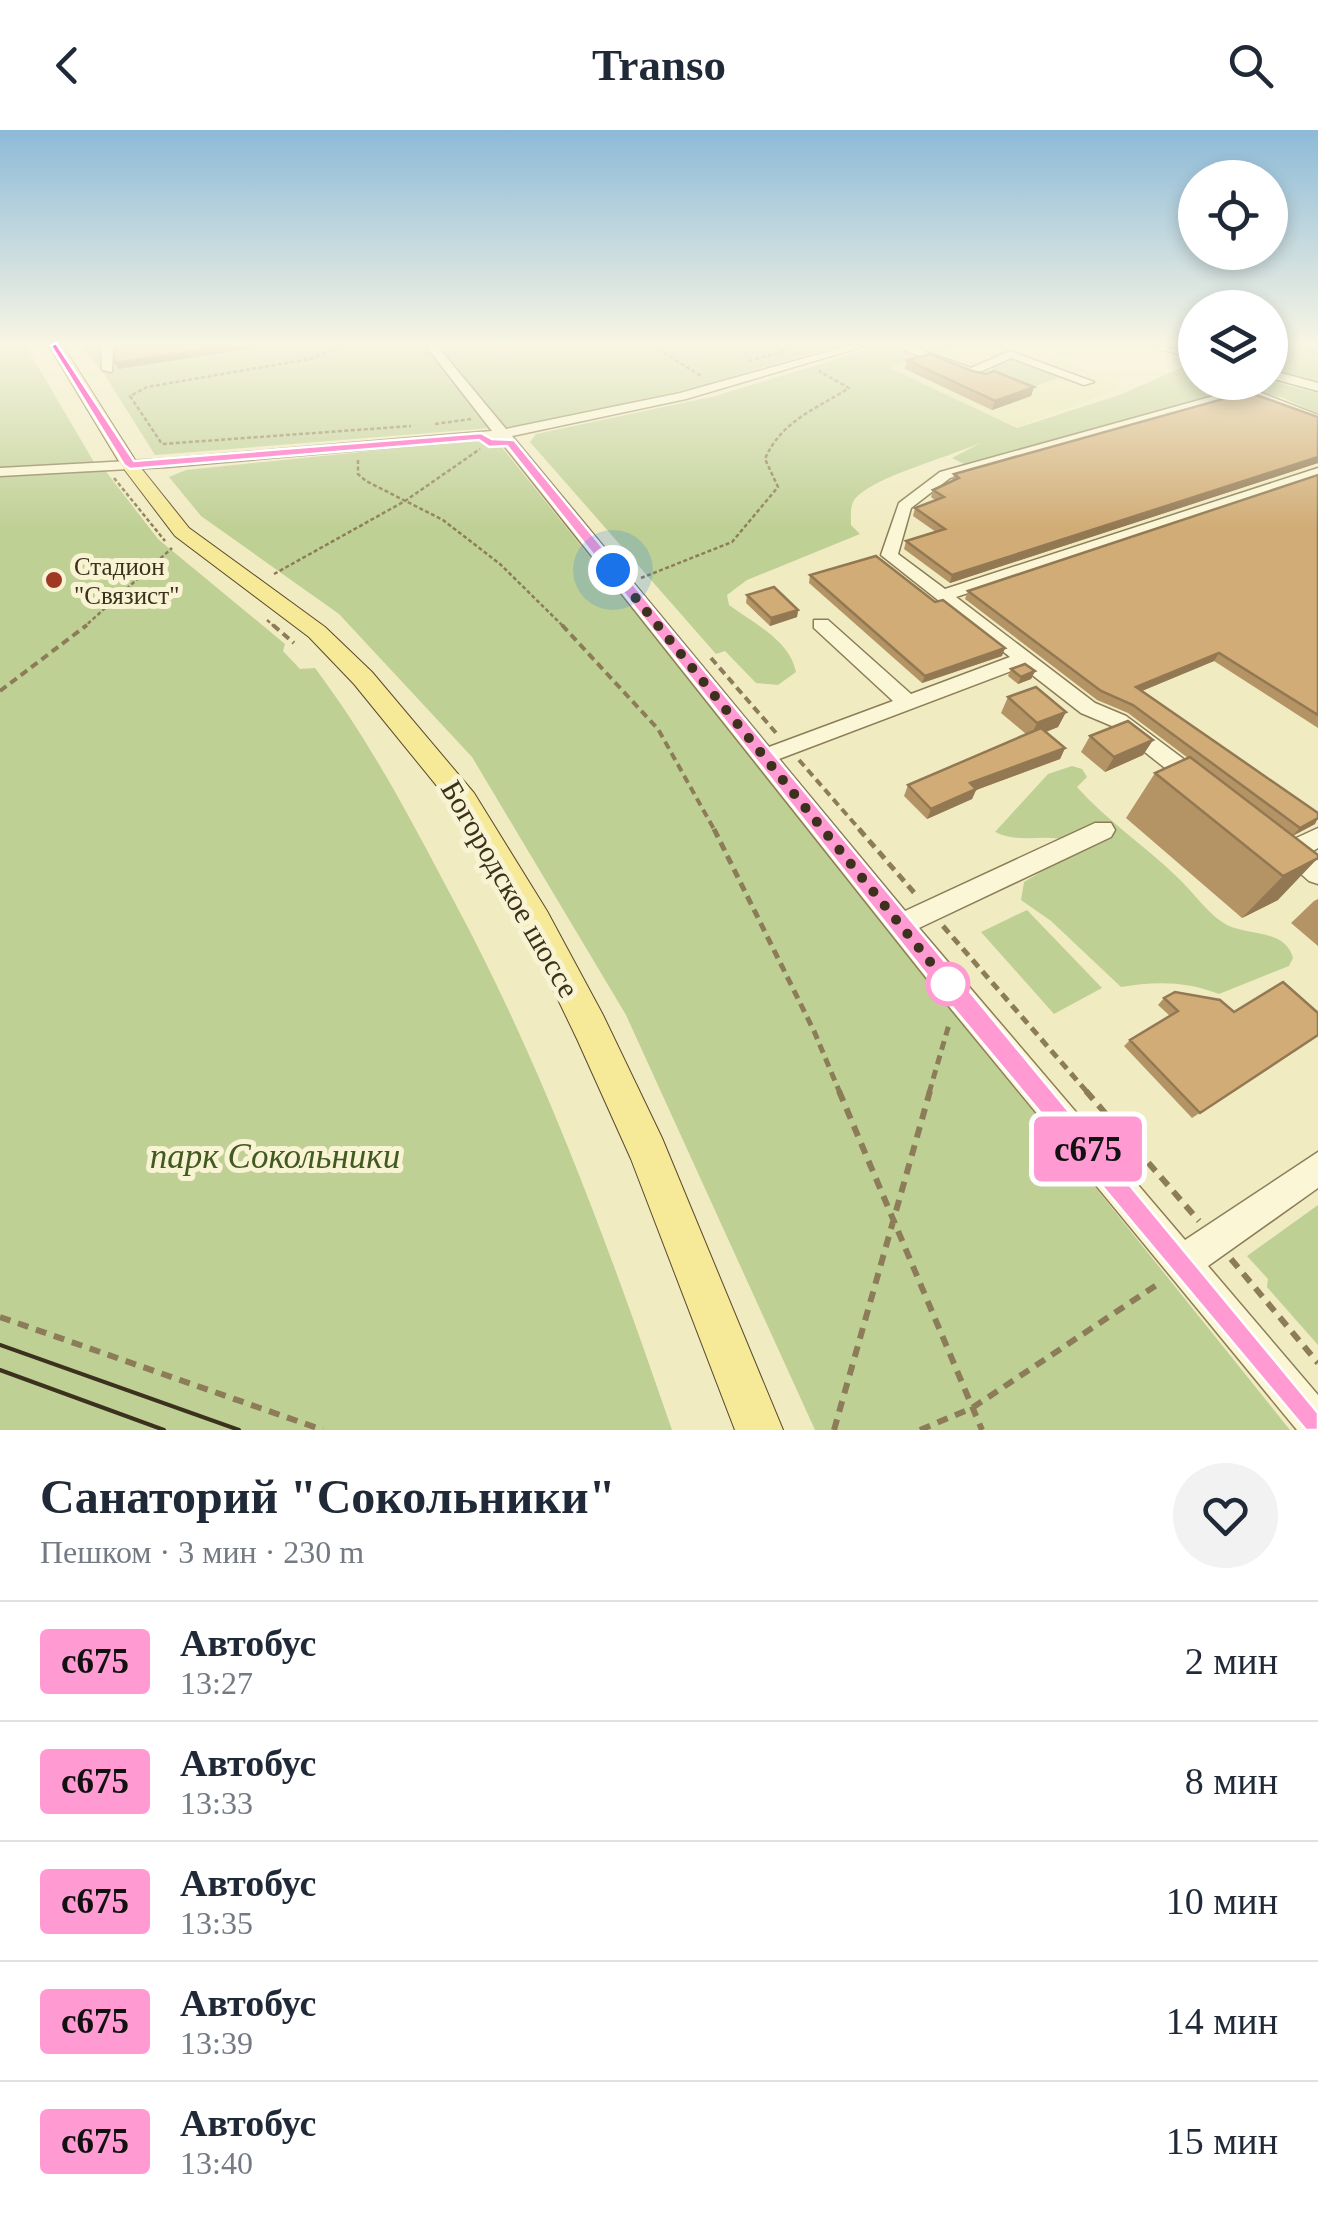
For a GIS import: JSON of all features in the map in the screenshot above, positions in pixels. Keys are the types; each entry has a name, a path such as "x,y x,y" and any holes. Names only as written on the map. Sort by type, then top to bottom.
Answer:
{"main road":[{"name":"Богородское шоссе","path":"94,407 130,465 182,532 284,605 364,678 464,800 536,921 590,1027 648,1152 759,1430"}],"street":[{"path":"481,407 957,995 1318,1425"},
{"path":"0,472 489,443 637,407"},
{"path":"1193,407 945,476 904,506 888,555 1088,708 1119,721 1213,792"},
{"path":"1284,407 1318,420"},
{"path":"943,596 1318,472"},
{"path":"820,624 908,703"},
{"path":"763,756 1024,659"},
{"path":"1260,828 1318,874"},
{"path":"900,925 1103,830"},
{"path":"1290,852 1318,838"},
{"path":"1184,1262 1318,1168"}],"path":[{"path":"137,407 162,444 412,426"},
{"path":"641,578 732,542 778,486 765,459 769,446 789,422 816,407"},
{"path":"431,425 488,415"},
{"path":"274,574 405,502 482,442"},
{"path":"352,452 359,462 358,474 442,520 500,564 596,658 658,729 725,849 814,1031 982,1430"},
{"path":"0,691 96,618 172,548"},
{"path":"834,1430 891,1217 957,995"},
{"path":"920,1430 972,1408 1162,1281 1184,1262"},
{"path":"0,1317 323,1430"}],"green space":[{"name":"парк Сокольники","path":"0,407 61,407 98,469 104,469 158,539 285,644 283,651 300,669 315,668 373,754 488,966 547,1096 600,1228 672,1430 0,1430"},
{"path":"125,407 610,407 528,425 155,455"},
{"path":"665,407 972,407 1017,428 1083,407 1177,407 966,465 952,458 990,438 862,492 852,505 851,525 860,534 747,580 727,595 729,605 778,641 792,661 796,672 778,685 756,683 725,651 716,654 530,442 536,434"},
{"path":"973,407 1071,407 1017,427"},
{"path":"478,440 501,446 1290,1430 815,1430 626,1015 472,757 339,614 201,516 169,477 186,470"},
{"path":"1072,766 1082,769 1087,777 1077,787 1088,799 1176,876 1213,915 1227,925 1282,942 1293,958 1289,966 1219,994 1171,983 1121,987 1051,921 1021,900 1024,882 1076,851 1071,842 1062,839 1015,838 995,832 1048,774"},
{"path":"1027,910 1102,988 1054,1014 981,932"},
{"path":"1318,1205 1318,1345 1267,1287 1268,1279 1247,1256"}],"building":[{"path":"1195,407 1289,407 1318,417 1318,457 952,575 906,541 945,529 915,508 944,497 933,490 959,478 954,474"},
{"path":"1318,475 1318,715 1219,653 1136,687 1318,813 1318,818 1300,828 1133,705 1101,691 968,591"},
{"path":"876,556 935,602 943,600 1005,648 925,676 810,575"},
{"path":"774,587 798,610 771,618 747,595"},
{"path":"1025,664 1035,671 1021,677 1011,669"},
{"path":"1036,687 1066,712 1037,723 1008,697"},
{"path":"1128,721 1153,740 1114,757 1090,736"},
{"path":"1041,728 1065,748 970,783 976,789 931,809 908,785"},
{"path":"1190,757 1318,858 1283,876 1155,773"},
{"path":"1283,982 1318,1013 1318,1035 1200,1113 1130,1040 1178,1011 1164,998 1175,992 1220,1000 1234,1012"}],"tram line":[{"path":"0,1345 239,1430"},
{"path":"0,1370 164,1430"}],"bus line":[{"name":"с675","path":"95,407 130,465 481,437 489,443 510,442 957,995 1318,1425"}],"place":[{"name":"Стадион \"Связист\"","path":"54,580"}],"route":[{"path":"613,570 948,984"}]}
